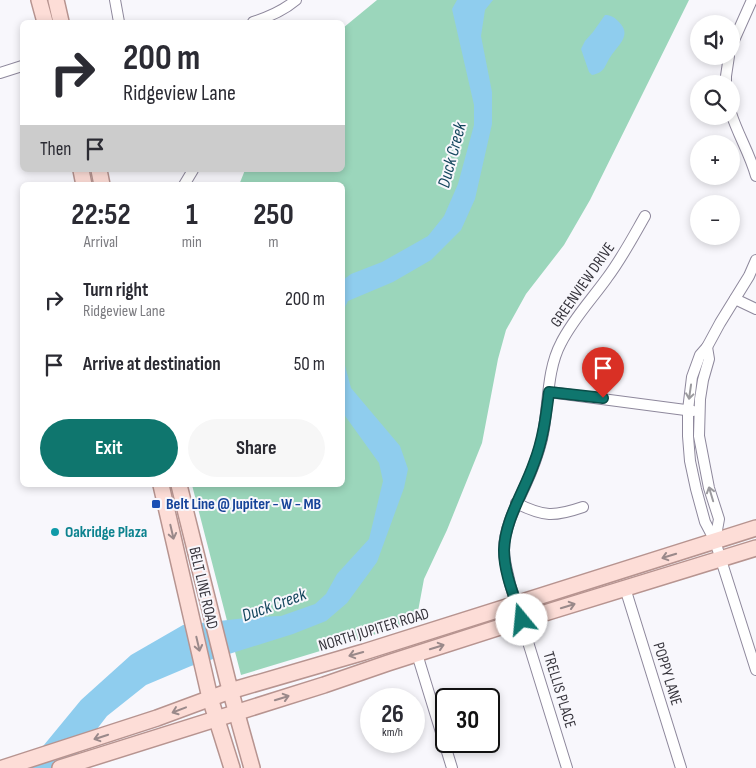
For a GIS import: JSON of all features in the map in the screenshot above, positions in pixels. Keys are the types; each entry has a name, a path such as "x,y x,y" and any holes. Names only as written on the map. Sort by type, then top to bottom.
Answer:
{"main road":[{"path":"39,0 44,20"},
{"path":"56,0 61,20"},
{"name":"BELT LINE ROAD","path":"161,487 210,698 232,768"},
{"name":"BELT LINE ROAD","path":"179,487 230,691 252,768"},
{"name":"NORTH JUPITER ROAD","path":"8,767 147,722 230,691 383,646 756,528"},
{"path":"60,768 216,720 522,620 756,548"},
{"path":"383,646 388,663"}],"street":[{"path":"115,0 119,20"},
{"path":"260,20 287,8 296,0"},
{"path":"740,28 753,1"},
{"path":"0,73 20,67"},
{"path":"735,125 756,176"},
{"name":"GREENVIEW DRIVE","path":"517,604 510,584 504,550 508,525 532,470 542,440 555,358 560,345 576,318 620,259 645,216"},
{"path":"756,260 749,276 707,347 700,355 692,378 688,410 690,461 696,489 705,522 715,541 756,670"},
{"path":"735,299 756,309"},
{"path":"707,347 709,359 703,380 699,412 699,436 709,488 719,519 715,541"},
{"path":"549,392 699,412"},
{"path":"516,503 538,513 548,515 569,512 583,507"},
{"name":"POPPY LANE","path":"625,588 681,768"},
{"name":"TRELLIS PLACE","path":"517,604 567,768"},
{"path":"417,654 452,768"}],"green space":[{"path":"377,0 689,0 590,200 564,245 526,294 506,330 498,359 482,443 447,530 424,579 416,622 241,675 193,487 345,487 345,182 240,182 244,172 345,172 345,26"}],"water":[{"path":"457,0 493,0 485,10 481,36 492,92 492,124 475,199 461,230 431,260 393,282 348,301 345,307 345,278 351,274 382,262 428,236 444,216 458,184 474,125 474,105 452,9"},
{"path":"605,15 609,15 619,22 623,27 624,35 604,68 592,75 589,72 581,49"},
{"path":"345,366 351,388 400,446 408,469 404,488 377,562 347,603 326,621 293,634 191,666 146,685 107,716 67,768 25,768 81,700 131,655 183,625 281,616 315,604 326,594 337,574 369,539 383,481 379,463 345,416"}],"place":[{"name":"Belt Line @ Jupiter - W - MB","path":"156,504"},
{"name":"Oakridge Plaza","path":"55,532"}],"route":[{"path":"522,620 510,584 504,550 508,525 535,462 542,440 549,392 603,398"}],"water label":[{"name":"Duck Creek","path":"452,155"},
{"name":"Duck Creek","path":"274,605"}]}
